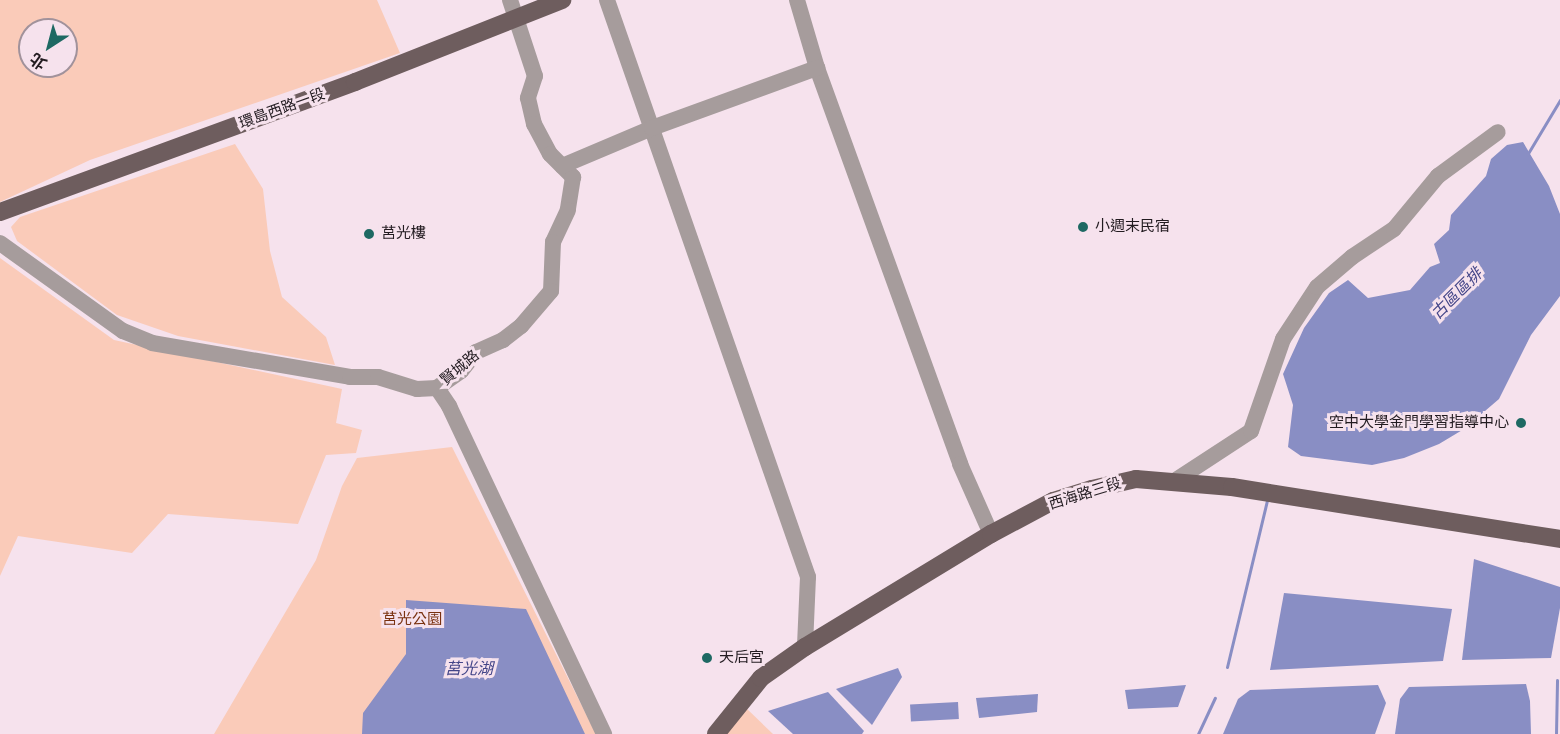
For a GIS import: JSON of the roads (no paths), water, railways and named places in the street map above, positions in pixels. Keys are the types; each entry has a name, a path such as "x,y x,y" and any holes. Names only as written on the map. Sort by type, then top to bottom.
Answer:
{"main road":[{"name":"環島西路一段","path":"0,212 356,82 562,0"},
{"name":"西海路三段","path":"716,734 761,678 805,647 991,534 1053,501 1092,489 1136,479 1232,487 1560,539"}],"street":[{"name":"賢城路","path":"510,0 535,76 528,98 534,124 550,154 573,177 568,210 553,242 551,291 521,326 502,340 477,352 461,371 437,388 449,406 604,734"},
{"path":"607,0 808,577 805,647"},
{"path":"797,0 817,68 960,464 991,534"},
{"path":"562,166 652,128 817,68"},
{"path":"1173,483 1251,431 1283,339 1317,287 1352,257 1394,229 1438,176 1498,132"},
{"path":"0,243 123,331 152,343 350,377 378,377 417,389 437,388"}],"water":[{"path":"1523,142 1549,186 1560,214 1560,296 1531,335 1499,399 1464,429 1439,444 1404,458 1372,465 1301,456 1288,447 1293,405 1283,374 1304,328 1329,293 1348,280 1368,298 1410,290 1430,267 1440,263 1434,244 1449,230 1451,215 1486,176 1491,159 1507,145"},
{"path":"1474,559 1560,587 1560,608 1551,658 1462,660"},
{"path":"1284,593 1452,609 1443,661 1270,670"},
{"name":"莒光湖","path":"406,600 526,609 585,734 362,734 363,713 406,654"},
{"path":"898,668 902,677 872,725 836,689"},
{"path":"1526,684 1530,701 1531,734 1395,734 1400,699 1409,687"},
{"path":"1186,685 1178,707 1128,709 1125,690"},
{"path":"1378,685 1386,703 1375,734 1223,734 1238,699 1250,690"},
{"path":"828,692 864,731 862,734 793,734 768,711"},
{"path":"1038,694 1037,712 979,718 976,698"},
{"path":"958,702 959,719 911,721 910,705"}],"waterway":[{"name":"古區區排","path":"1527,155 1560,100"},
{"name":"古區區排","path":"1227,667 1267,501"},
{"path":"1556,734 1557,680"},
{"name":"古區區排","path":"1198,734 1215,698"}],"place":[{"name":"小週末民宿","path":"1083,227"},
{"name":"莒光樓","path":"369,234"},
{"name":"空中大學金門學習指導中心","path":"1521,423"},
{"name":"天后宮","path":"707,658"}],"park label":[{"name":"莒光公園","path":"412,620"}]}
